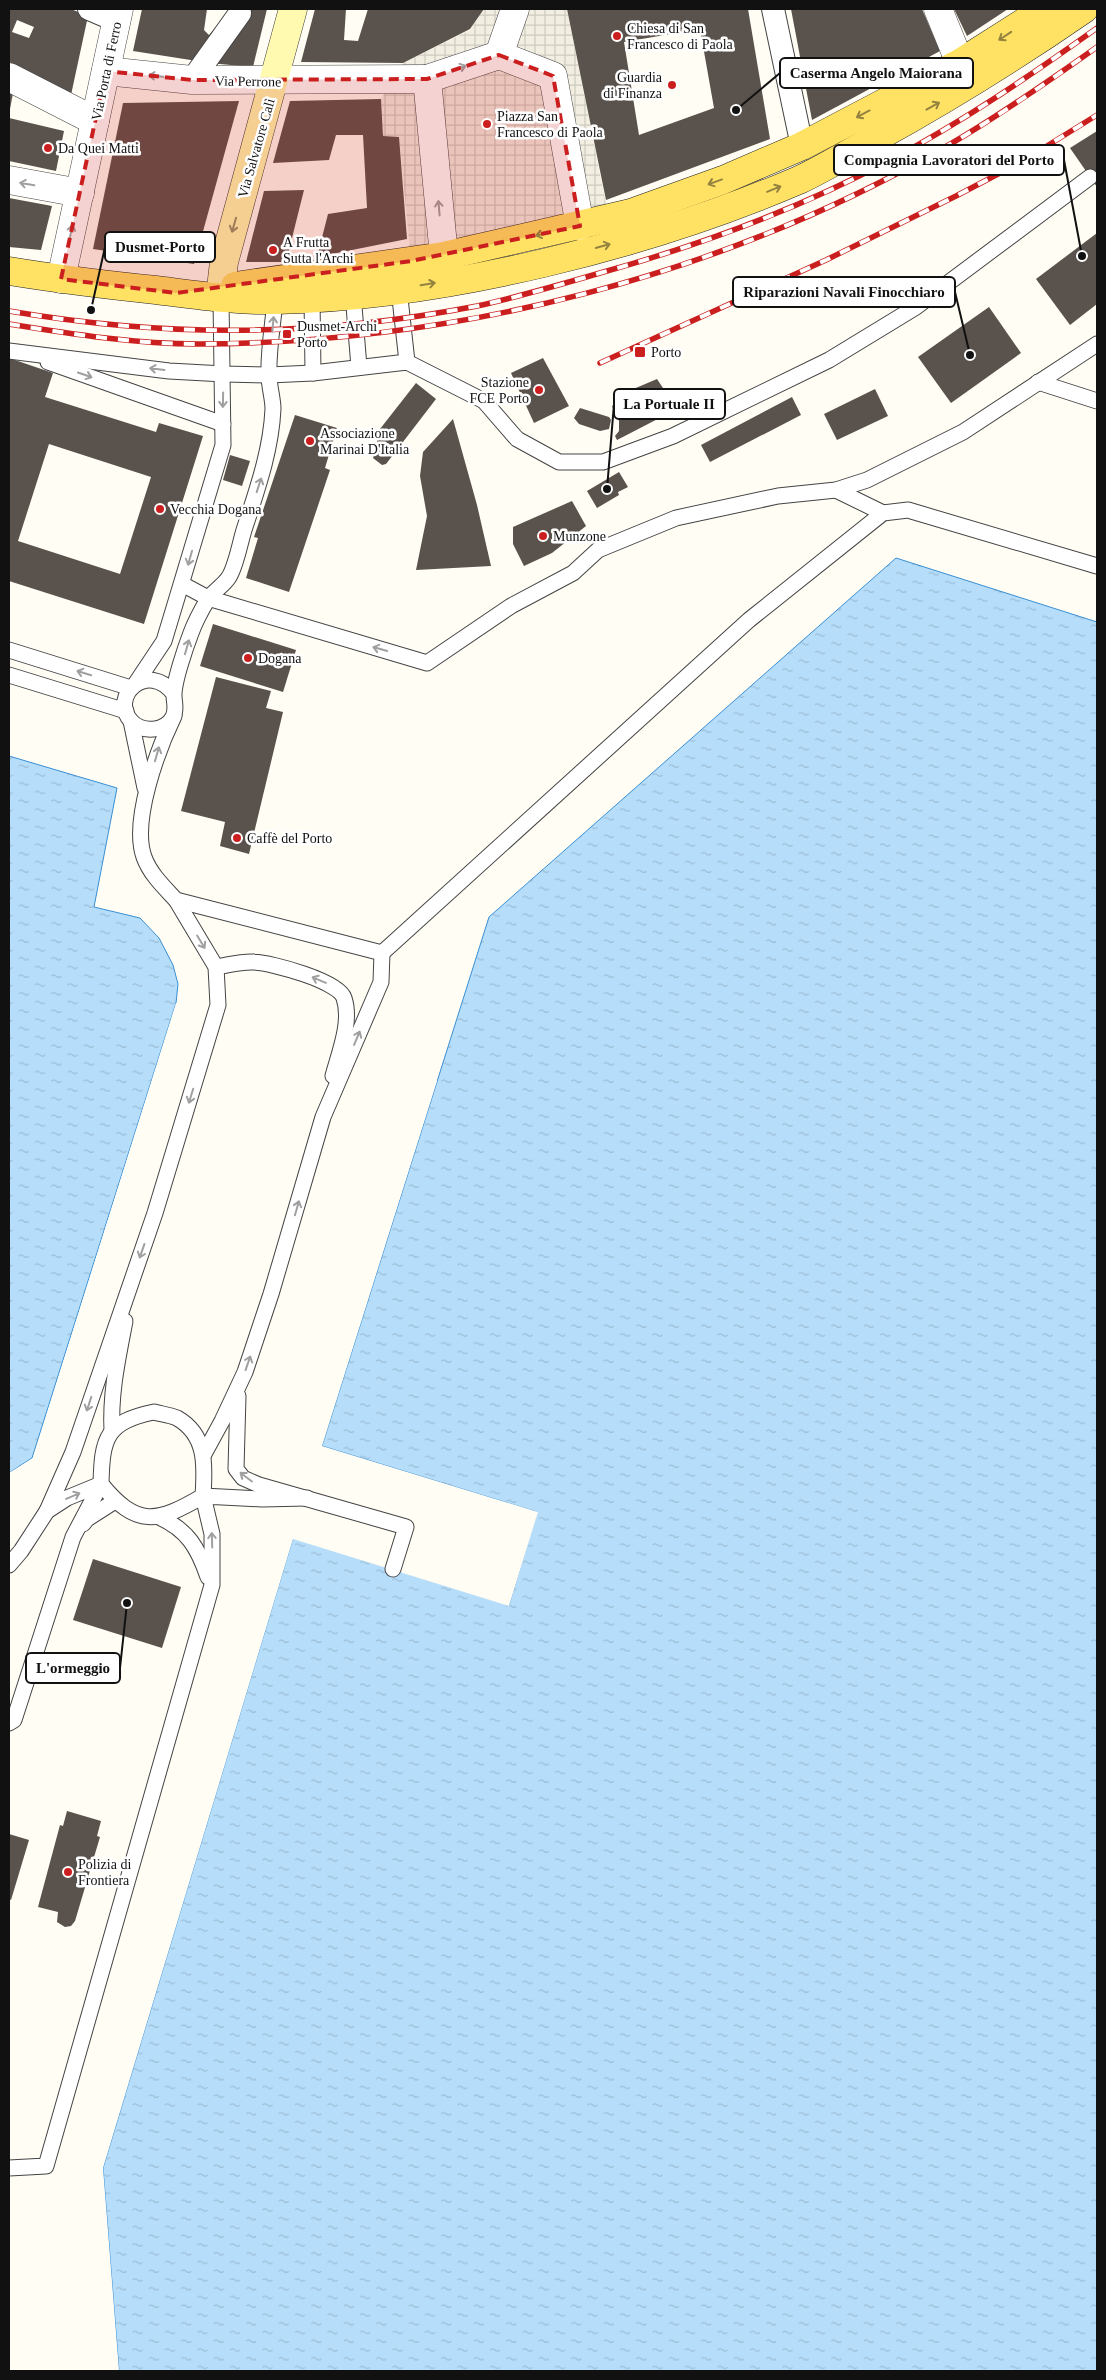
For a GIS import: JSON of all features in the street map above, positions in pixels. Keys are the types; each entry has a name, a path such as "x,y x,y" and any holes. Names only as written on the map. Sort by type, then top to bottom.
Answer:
{"main road":[{"name":"Via Salvatore Calì","path":"221,294 224,262 294,9"},
{"path":"221,294 444,256 631,213 723,180 802,146 960,63 1045,9"},
{"path":"9,271 176,292 221,294 275,300 399,289 459,280 586,251 672,227 801,178 955,93 1084,9"}],"street":[{"path":"89,9 118,15"},
{"path":"515,9 499,55 553,76 580,226"},
{"path":"774,9 802,146"},
{"path":"938,9 960,63"},
{"path":"192,80 240,13"},
{"name":"Via Porta di Ferro","path":"61,279 118,15"},
{"name":"Via Perrone","path":"106,71 192,80 427,79 499,55"},
{"path":"9,77 95,121"},
{"path":"427,79 444,256"},
{"path":"9,180 80,193"}],"lane":[{"path":"16,352 170,371 269,376 407,362 484,401 517,439 558,462 603,462 673,436 829,360 916,306 1090,177"},
{"path":"399,289 407,362"},
{"path":"146,794 138,748 125,703 133,686 164,641 223,444 224,374 221,294"},
{"path":"353,294 359,366"},
{"path":"312,298 313,373"},
{"path":"174,694 191,632 208,598 230,577 267,456 273,408 269,376 275,300"},
{"path":"182,584 208,598 427,663 511,606 573,573 598,550 676,518 778,496 836,490 867,480 963,432 1097,344"},
{"path":"16,352 223,424"},
{"path":"1038,382 1097,401"},
{"path":"836,490 883,514"},
{"path":"324,1117 381,982 382,953 749,620 883,514 908,510 1097,566"},
{"path":"9,650 133,686 146,679 158,680 168,685 174,694 176,705 174,716 160,744 146,794 141,832 144,856 159,882 176,900 216,967 218,1005 155,1213 73,1452 46,1511 22,1551 9,1565"},
{"path":"9,675 128,716 139,727 148,730 167,724 174,716"},
{"path":"176,900 382,953"},
{"path":"9,2168 46,2166 212,1585 212,1534 203,1496 204,1454 238,1387 271,1294 324,1117 347,1016 344,996 334,986 310,976 255,962 216,967"},
{"path":"112,1431 111,1408 114,1377 134,1271"},
{"path":"238,1387 235,1434 236,1469 243,1478 259,1485 406,1527 393,1569"},
{"path":"9,1723 14,1720 73,1537 101,1484 102,1450 112,1431 131,1417 154,1412 176,1418 194,1433 204,1454"},
{"path":"46,1511 67,1498 101,1484"},
{"path":"101,1484 115,1501 128,1511 143,1516 159,1517 174,1513 203,1496 262,1499 308,1498"},
{"path":"73,1537 87,1519 115,1501"},
{"path":"159,1517 176,1524 193,1542 212,1585"}],"highlighted area":[{"path":"499,55 553,76 580,226 411,261 176,293 61,279 106,71 192,80 427,79"}],"shaded area":[{"name":"Piazza San Francesco di Paola","path":"484,9 567,9 609,219 411,261 399,137 383,136 381,99 403,63 470,30"}],"water":[{"path":"896,558 1097,622 1097,2371 119,2371 103,2168 293,1538 509,1605 537,1512 322,1446 489,917"},
{"path":"9,756 117,788 94,907 140,918 159,938 173,965 178,984 176,1003 32,1458 9,1473"}],"pier":[{"path":"176,1003 178,1003 35,1459 9,1476 9,1473 33,1458"},
{"path":"435,1080 437,1081 322,1446 538,1512 509,1606 293,1539 103,2168 119,2371 117,2371 100,2168 291,1537 294,1536 508,1602 535,1514 319,1446"}],"building":[{"path":"9,9 71,9 88,16 71,95 9,62","holes":["17,20 34,27 29,38 12,32"]},
{"path":"142,9 207,9 204,30 209,35 216,27 223,32 197,61 133,51"},
{"path":"248,9 267,9 253,67 209,63"},
{"path":"315,9 346,9 344,40 358,41 368,9 484,9 470,29 403,63 301,62"},
{"name":"Guardia di Finanza","path":"567,9 748,9 770,139 606,200","holes":["700,29 714,108 639,135 624,42"]},
{"path":"791,9 922,9 940,51 812,120"},
{"path":"954,9 1008,9 967,36"},
{"path":"9,87 14,88 10,109 9,109"},
{"path":"381,99 383,136 399,137 407,239 317,257 328,214 367,208 363,135 336,135 329,160 273,163 290,101"},
{"path":"239,101 194,264 93,249 123,103"},
{"path":"9,118 64,131 56,171 9,161"},
{"path":"1097,131 1097,187 1070,148"},
{"path":"304,190 286,262 246,262 264,191"},
{"path":"9,198 52,206 41,250 9,247"},
{"path":"1097,233 1097,304 1070,325 1036,279"},
{"path":"989,307 1021,353 951,403 918,357"},
{"name":"Vecchia Dogana","path":"9,358 53,373 45,397 156,432 159,423 203,436 144,624 9,581","holes":["49,444 151,477 120,574 18,541"]},
{"name":"Stazione FCE Porto","path":"543,358 569,406 534,423 511,373"},
{"path":"657,379 677,409 617,440 615,436 619,431 619,421 612,406 633,394 631,390"},
{"path":"416,383 436,399 386,464 382,465 373,458 380,429"},
{"path":"875,389 888,416 837,440 824,414"},
{"path":"792,397 801,415 710,462 701,445"},
{"path":"580,408 609,417 611,420 609,429 600,431 579,424 574,418"},
{"path":"295,415 337,428 325,468 330,470 289,592 246,578 258,538 254,537"},
{"path":"453,419 477,505 491,566 416,570 427,516 420,476 423,452"},
{"path":"230,455 250,461 242,486 223,480"},
{"path":"619,472 628,487 618,492 619,495 597,508 587,491"},
{"name":"Munzone","path":"572,501 586,526 552,553 524,566 513,544 513,527"},
{"name":"Dogana","path":"213,624 296,650 283,692 200,666"},
{"path":"216,677 271,691 266,708 283,712 249,854 220,846 225,822 181,811"},
{"path":"93,1559 181,1587 162,1648 73,1620"},
{"name":"Polizia di Frontiera","path":"67,1811 101,1821 97,1836 100,1837 75,1921 71,1926 65,1927 57,1922 58,1912 38,1907 60,1825 63,1826"},
{"path":"9,1834 29,1840 11,1900 9,1899"}],"railway":[{"path":"9,311 127,326 243,330 359,324 477,306 523,295 638,262 712,238 821,194 892,159 945,129 1022,80 1097,28"},
{"path":"9,324 80,335 175,344 296,341 393,331 490,315 586,293 680,266 772,232 861,192 966,135 1024,98 1097,47"},
{"path":"600,363 826,260 956,196 1021,162 1097,115"}],"place":[{"name":"Chiesa di San Francesco di Paola","path":"617,36"},
{"name":"Guardia di Finanza","path":"672,85"},
{"name":"Caserma Angelo Maiorana","path":"736,110"},
{"name":"Piazza San Francesco di Paola","path":"487,124"},
{"name":"Da Quei Matti","path":"48,148"},
{"name":"A Frutta Sutta l'Archi","path":"273,250"},
{"name":"Compagnia Lavoratori del Porto","path":"1082,256"},
{"name":"Dusmet-Porto","path":"91,310"},
{"name":"Dusmet-Archi Porto","path":"287,334"},
{"name":"Porto","path":"640,352"},
{"name":"Riparazioni Navali Finocchiaro","path":"970,355"},
{"name":"Stazione FCE Porto","path":"539,390"},
{"name":"Associazione Marinai D'Italia","path":"310,441"},
{"name":"La Portuale II","path":"607,489"},
{"name":"Vecchia Dogana","path":"160,509"},
{"name":"Munzone","path":"543,536"},
{"name":"Dogana","path":"248,658"},
{"name":"Caffè del Porto","path":"237,838"},
{"name":"L'ormeggio","path":"127,1603"},
{"name":"Polizia di Frontiera","path":"68,1872"}]}
